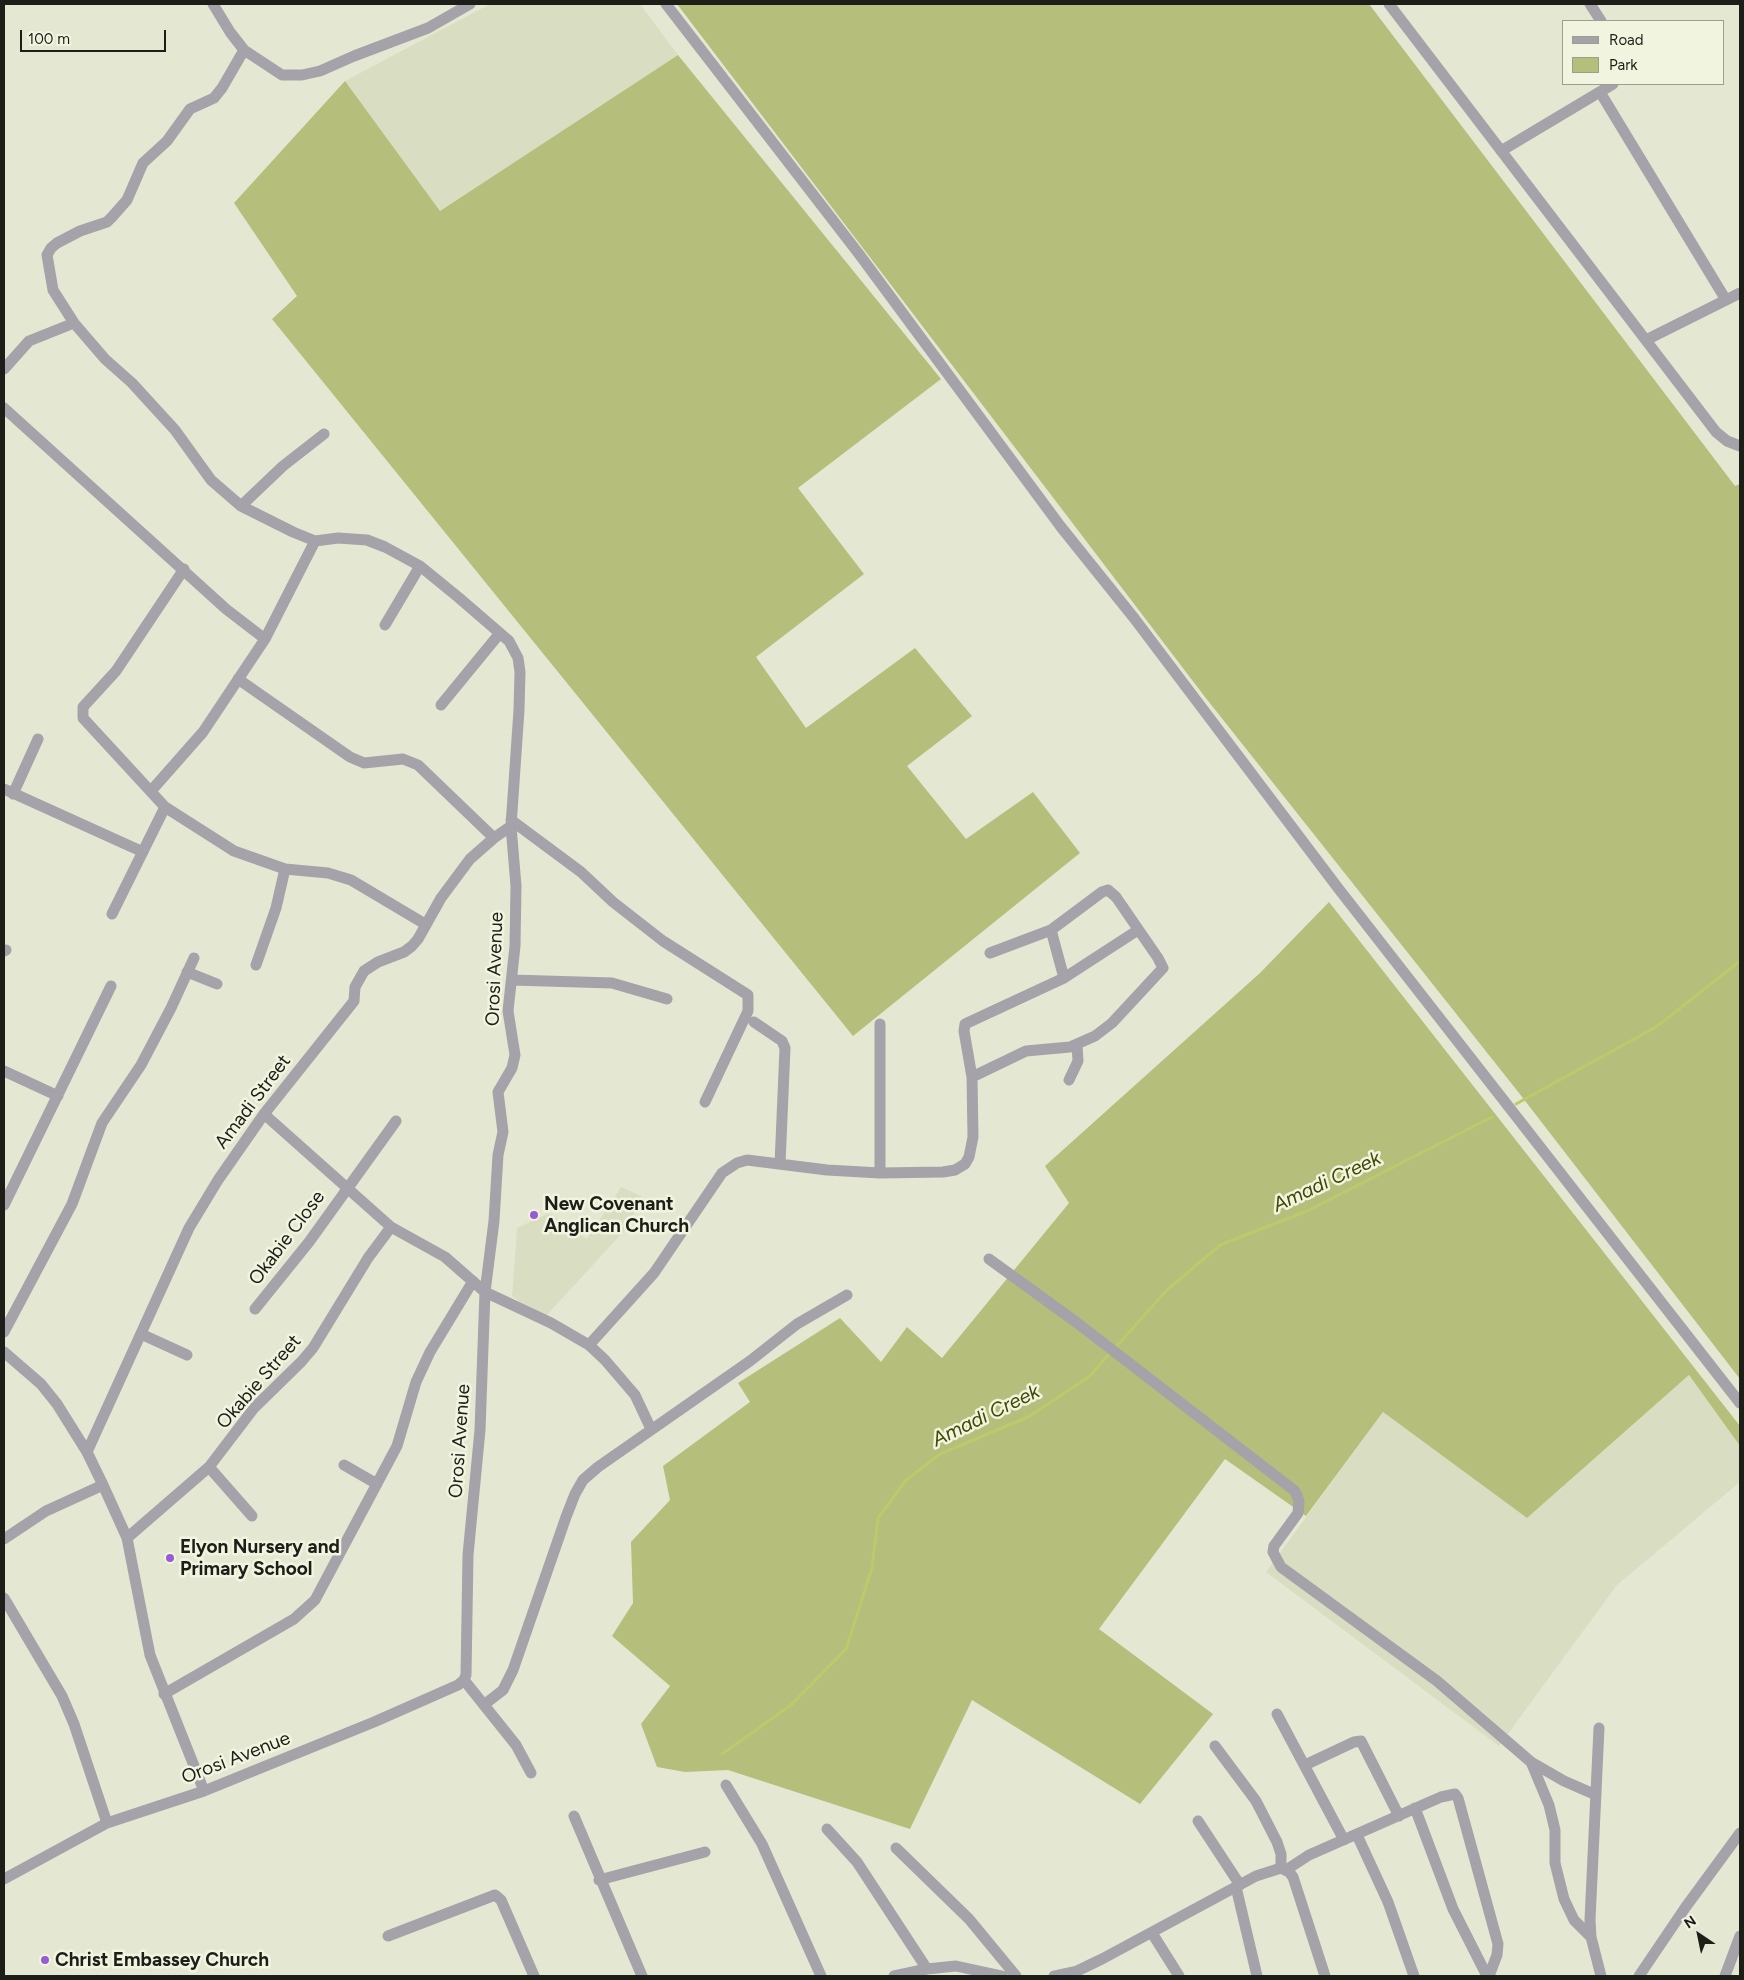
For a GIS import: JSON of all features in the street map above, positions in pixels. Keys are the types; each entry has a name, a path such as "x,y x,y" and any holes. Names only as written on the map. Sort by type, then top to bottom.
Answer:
{"street":[{"path":"213,4 230,32 244,50 282,75 302,75 320,71 428,28 470,4"},
{"path":"666,4 871,270 1062,528 1134,618 1336,886 1740,1403"},
{"path":"1389,4 1716,432 1727,441 1740,446"},
{"path":"1593,6 1600,20"},
{"path":"151,791 203,732 265,639 315,541 241,506 211,480 175,430 132,383 105,359 74,323 54,290 47,255 49,251 80,231 100,225 112,218 127,200 143,163 167,141 175,127 190,109 214,98 244,50"},
{"path":"1501,151 1612,85"},
{"path":"1600,92 1726,300"},
{"path":"1646,340 1740,293"},
{"path":"4,369 29,342 74,323"},
{"path":"4,408 226,609 265,639"},
{"path":"241,506 283,466 324,434"},
{"name":"Orosi Avenue","path":"4,1879 107,1823 204,1791 374,1722 464,1680 468,1555 480,1430 485,1292 494,1221 498,1155 503,1132 498,1092 514,1062 508,1011 516,946 516,886 511,823 520,672 518,658 509,641 420,566 385,547 367,540 338,538 315,541"},
{"path":"385,625 420,566"},
{"path":"184,569 116,671 83,707 83,718 165,807 234,851 285,868 328,873 351,880 425,924"},
{"path":"441,704 500,633"},
{"path":"238,679 350,757 364,763 403,759 418,765 494,838"},
{"path":"38,739 8,792 143,852"},
{"path":"112,914 165,807"},
{"path":"511,823 581,872 614,902 663,941 748,995 748,1011 705,1102"},
{"name":"Amadi Street","path":"87,1452 189,1228 218,1180 264,1114 354,1001 355,987 364,971 378,962 404,952 418,939 441,898 465,867 511,823"},
{"path":"256,966 276,908 285,868"},
{"path":"972,1077 1026,1051 1077,1045 1095,1036 1112,1023 1162,970 1162,963 1116,897 1108,890 1102,892 1051,930 990,953"},
{"path":"1051,930 1064,978"},
{"path":"589,1345 654,1273 710,1190 729,1167 747,1160 827,1170 880,1173 943,1172 955,1170 965,1164 969,1157 973,1138 972,1077 964,1031 965,1024 1064,978 1138,930"},
{"path":"4,1332 72,1204 102,1122 141,1065 194,958"},
{"path":"187,972 217,984"},
{"path":"512,980 612,983 667,999"},
{"path":"4,1205 9,1178 58,1096 111,986"},
{"path":"754,1022 782,1041 785,1048 780,1164"},
{"path":"880,1024 880,1173"},
{"path":"1069,1080 1078,1061 1077,1045"},
{"path":"4,1071 58,1096"},
{"path":"264,1114 391,1227 445,1257 485,1292 551,1323 589,1345 606,1360 635,1395 650,1429"},
{"name":"Okabie Close","path":"255,1309 309,1242 396,1121"},
{"name":"Okabie Street","path":"127,1538 209,1467 254,1408 313,1348 368,1258 391,1227"},
{"path":"989,1259 1118,1354 1295,1491 1299,1501 1298,1513 1282,1535 1273,1552 1281,1567 1437,1681 1531,1762 1596,1795"},
{"path":"164,1694 267,1635 305,1611 315,1600 397,1446 409,1414 416,1382 430,1352 473,1281"},
{"path":"485,1704 503,1690 513,1670 575,1494 583,1480 650,1429 750,1361 797,1324 847,1295"},
{"path":"141,1334 187,1356"},
{"path":"4,1352 41,1384 57,1404 87,1452 103,1485 127,1538 150,1655 204,1791"},
{"path":"344,1465 377,1484"},
{"path":"209,1467 252,1516"},
{"path":"4,1539 46,1511 103,1485"},
{"path":"4,1598 62,1696 74,1724 107,1823"},
{"path":"464,1680 516,1745 530,1773"},
{"path":"1277,1714 1344,1840"},
{"path":"1599,1728 1591,1937 1601,1976"},
{"path":"1304,1765 1360,1741 1399,1816"},
{"path":"1215,1746 1256,1801 1278,1842 1283,1869 1293,1877 1303,1903 1325,1976"},
{"path":"1531,1762 1551,1813 1555,1830 1555,1863 1564,1899 1574,1920 1591,1937"},
{"path":"726,1784 762,1844 821,1976"},
{"path":"1054,1976 1077,1970 1102,1959 1256,1876 1283,1869 1309,1855 1415,1808 1455,1794 1458,1798 1498,1944 1497,1955 1488,1976"},
{"path":"1415,1808 1454,1909 1488,1976"},
{"path":"574,1816 599,1880 642,1976"},
{"path":"1198,1821 1238,1886 1257,1976"},
{"path":"826,1829 857,1862 927,1969"},
{"path":"1639,1976 1685,1908 1740,1833"},
{"path":"1357,1835 1388,1902 1414,1976"},
{"path":"896,1848 969,1919 1016,1976"},
{"path":"599,1880 705,1852"},
{"path":"388,1936 495,1895 500,1898 534,1976"},
{"path":"1152,1933 1179,1976"},
{"path":"1725,1976 1740,1936"},
{"path":"894,1976 927,1969 956,1966 1002,1976"}],"shaded area":[{"path":"490,4 640,4 678,55 440,211 345,81"},
{"path":"621,1187 643,1197 625,1230 546,1316 529,1308 512,1296 517,1228 549,1213 587,1239"},
{"path":"1689,1375 1740,1446 1740,1482 1617,1585 1499,1746 1266,1572 1383,1412 1527,1518"}],"green space":[{"path":"677,4 1369,4 1735,486 1740,484 1740,1379 1519,1093 1205,697"},
{"path":"678,55 941,379 798,488 864,574 756,657 806,728 915,648 972,716 907,766 966,839 1033,792 1080,853 853,1036 272,319 297,296 234,203 345,81 440,211"},
{"path":"1329,902 1740,1426 1740,1446 1689,1375 1527,1518 1383,1412 1306,1516 1225,1459 1099,1629 1213,1714 1140,1804 972,1700 910,1829 728,1770 685,1772 657,1767 641,1724 670,1686 612,1636 633,1603 631,1542 670,1500 663,1466 750,1402 738,1383 840,1318 881,1362 907,1327 942,1358 1069,1203 1045,1166 1260,973"}],"waterway":[{"name":"Amadi Creek","path":"1516,1104 1656,1027 1740,961"},
{"name":"Amadi Creek","path":"1115,1348 1166,1291 1220,1245 1307,1211 1492,1117"},
{"name":"Amadi Creek","path":"722,1754 791,1705 846,1649 872,1568 878,1518 906,1480 940,1454 1028,1417 1090,1376 1110,1353"}],"place":[{"name":"New Covenant Anglican Church","path":"534,1215"},
{"name":"Elyon Nursery and Primary School","path":"170,1558"},
{"name":"Christ Embassey Church","path":"45,1960"}]}
